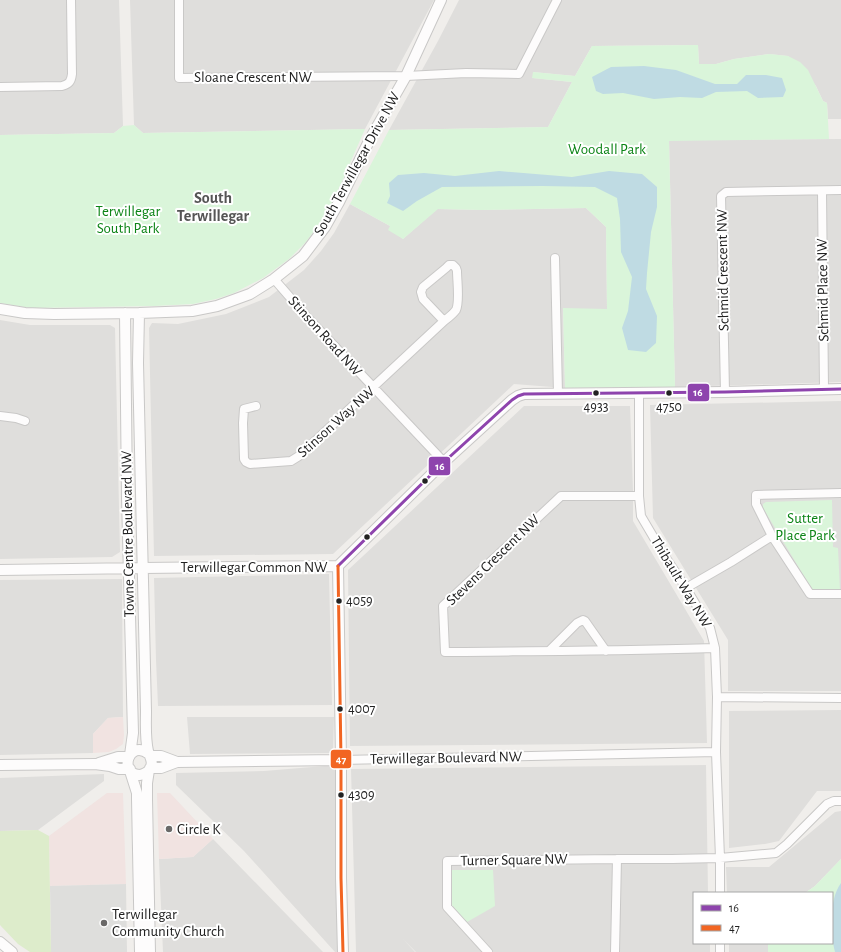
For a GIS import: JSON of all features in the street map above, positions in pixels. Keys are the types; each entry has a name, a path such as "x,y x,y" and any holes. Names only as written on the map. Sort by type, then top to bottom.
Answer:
{"street":[{"path":"0,87 62,86 67,85 70,82 72,74 71,0"},
{"name":"Sloane Crescent NW","path":"179,0 179,78 406,76"},
{"name":"South Terwillegar Drive NW","path":"0,309 25,313 125,314 192,311 217,306 250,294 274,279 303,256 325,227 370,139 406,76 441,0"},
{"path":"406,76 466,73 519,74 557,0"},
{"name":"Schmid Crescent NW","path":"725,392 721,196 726,192 841,190"},
{"name":"Schmid Place NW","path":"822,191 824,389"},
{"path":"555,258 558,394"},
{"name":"Stinson Way NW","path":"256,406 244,409 244,459 250,464 292,461 300,456 444,322 454,312 458,303 457,271 453,265 449,265 423,286 421,292 423,299 444,322"},
{"name":"Stinson Road NW","path":"274,279 373,388 444,462"},
{"name":"Towne Centre Boulevard NW","path":"139,313 138,363 146,741 150,755"},
{"name":"Towne Centre Boulevard NW","path":"125,314 133,733 129,756"},
{"path":"338,566 444,462 516,397 524,394 841,389"},
{"name":"Thibault Way NW","path":"639,393 639,496 641,516 710,628 715,648 720,892"},
{"path":"0,416 25,421"},
{"path":"841,493 756,495 756,504 772,536 810,594 841,594"},
{"name":"Stevens Crescent NW","path":"639,496 561,496 443,606 445,652 550,650 606,651 715,648"},
{"path":"686,588 772,536"},
{"name":"Terwillegar Common NW","path":"0,570 338,566 343,952"},
{"path":"550,650 577,623 582,620 585,621 606,651"},
{"path":"717,697 841,698"},
{"path":"95,764 118,757 129,756 133,752 139,750 143,750 150,755 152,764 147,783 150,952"},
{"name":"Terwillegar Boulevard NW","path":"150,769 161,768 177,762 716,752"},
{"name":"Terwillegar Boulevard NW","path":"150,755 161,756 177,762"},
{"path":"129,756 128,764 137,799 140,952"},
{"path":"0,765 95,764 130,770 133,773 140,775 146,773 150,769"},
{"name":"Turner Square NW","path":"486,951 446,907 447,861 720,858 776,853 827,804 834,801 841,801"},
{"path":"615,952 617,859"},
{"path":"0,942 12,952"}],"shaded area":[{"path":"0,0 119,0 123,126 114,133 0,135"},
{"path":"130,0 434,0 365,129 143,133 134,125"},
{"path":"459,0 841,0 841,119 828,119 827,103 823,101 816,86 788,56 769,54 734,59 716,64 699,64 698,45 592,46 575,76 533,72 533,78 572,82 548,127 389,130"},
{"path":"841,139 841,382 675,387 669,140"},
{"path":"350,204 390,226 403,239 437,209 482,210 586,208 606,227 607,309 563,309 565,388 514,384 333,554 154,556 149,328 152,323 178,324 226,314 269,297 304,270 321,251 334,233"},
{"path":"0,320 30,325 110,325 115,328 120,552 112,557 0,559"},
{"path":"841,401 841,691 728,691 728,640 653,518 650,405"},
{"path":"524,406 630,406 633,521 704,641 707,743 350,746 348,570"},
{"path":"329,574 332,705 158,706 154,578"},
{"path":"122,579 123,717 108,718 93,734 93,753 0,755 0,580"},
{"path":"841,710 841,791 817,791 779,841 729,848 729,711"},
{"path":"123,717 123,744 109,752 93,753 93,734 108,718"},
{"path":"187,717 334,717 333,753 190,754"},
{"path":"336,765 338,952 335,952 244,851 176,785 176,773 264,771"},
{"path":"706,765 708,892 693,892 693,944 710,944 710,952 416,952 403,939 415,952 356,952 351,769"},
{"path":"104,774 104,781 38,830 0,831 0,778"},
{"path":"107,793 123,793 126,884 50,886 49,836"},
{"path":"157,793 170,793 213,839 193,857 159,859"},
{"path":"841,811 841,859 815,886 806,892 727,892 726,867 769,867 835,812"},
{"path":"213,839 323,952 163,952 159,859 193,857"},
{"path":"126,884 127,952 51,952 50,886"},
{"path":"729,944 768,944 768,952 729,952"}],"green space":[{"name":"Woodall Park","path":"698,45 699,64 716,64 734,59 769,54 788,56 800,62 808,70 823,101 827,103 829,139 669,141 675,387 565,388 563,308 607,309 606,227 586,208 482,210 438,209 403,239 388,230 390,226 350,204 389,130 548,127 572,82 532,78 533,72 575,76 592,46"},
{"name":"Terwillegar South Park","path":"134,125 143,133 365,129 333,202 305,243 289,259 263,278 234,293 193,304 154,306 31,308 0,303 0,135 114,133 123,126"},
{"name":"Sutter Place Park","path":"832,500 833,547 838,548 840,591 813,591 763,508 763,504 766,502"},
{"path":"38,830 49,836 51,952 30,952 18,944 0,925 0,831"},
{"path":"841,859 841,952 768,952 768,944 833,944 833,892 806,892 815,886"},
{"path":"451,870 493,870 495,906 467,922 451,904"}],"water":[{"path":"644,66 676,70 715,84 737,84 746,75 766,75 782,78 786,90 783,97 758,98 747,91 716,92 702,98 680,97 654,99 623,93 603,94 596,91 592,77 611,67"},
{"path":"499,171 572,177 609,171 642,174 657,187 657,207 651,232 646,289 657,316 656,343 646,352 628,350 622,328 628,311 632,277 621,252 620,219 617,198 595,187 442,187 403,211 387,203 390,196 389,183 398,175 424,173 455,176"},
{"path":"841,883 841,952 835,952 833,944 833,907 837,890"}],"transit line":[{"name":"16","path":"338,566 444,462 518,396 524,394 841,389"},
{"name":"47","path":"338,566 343,952"}],"place":[{"name":"4933","path":"596,393"},
{"name":"4750","path":"669,393"},
{"name":"4059","path":"339,601"},
{"name":"4007","path":"340,709"},
{"name":"4309","path":"341,795"},
{"name":"Circle K","path":"169,829"},
{"name":"Terwillegar Community Church","path":"104,923"}],"district":[{"name":"South Terwillegar","path":"213,207"}]}
